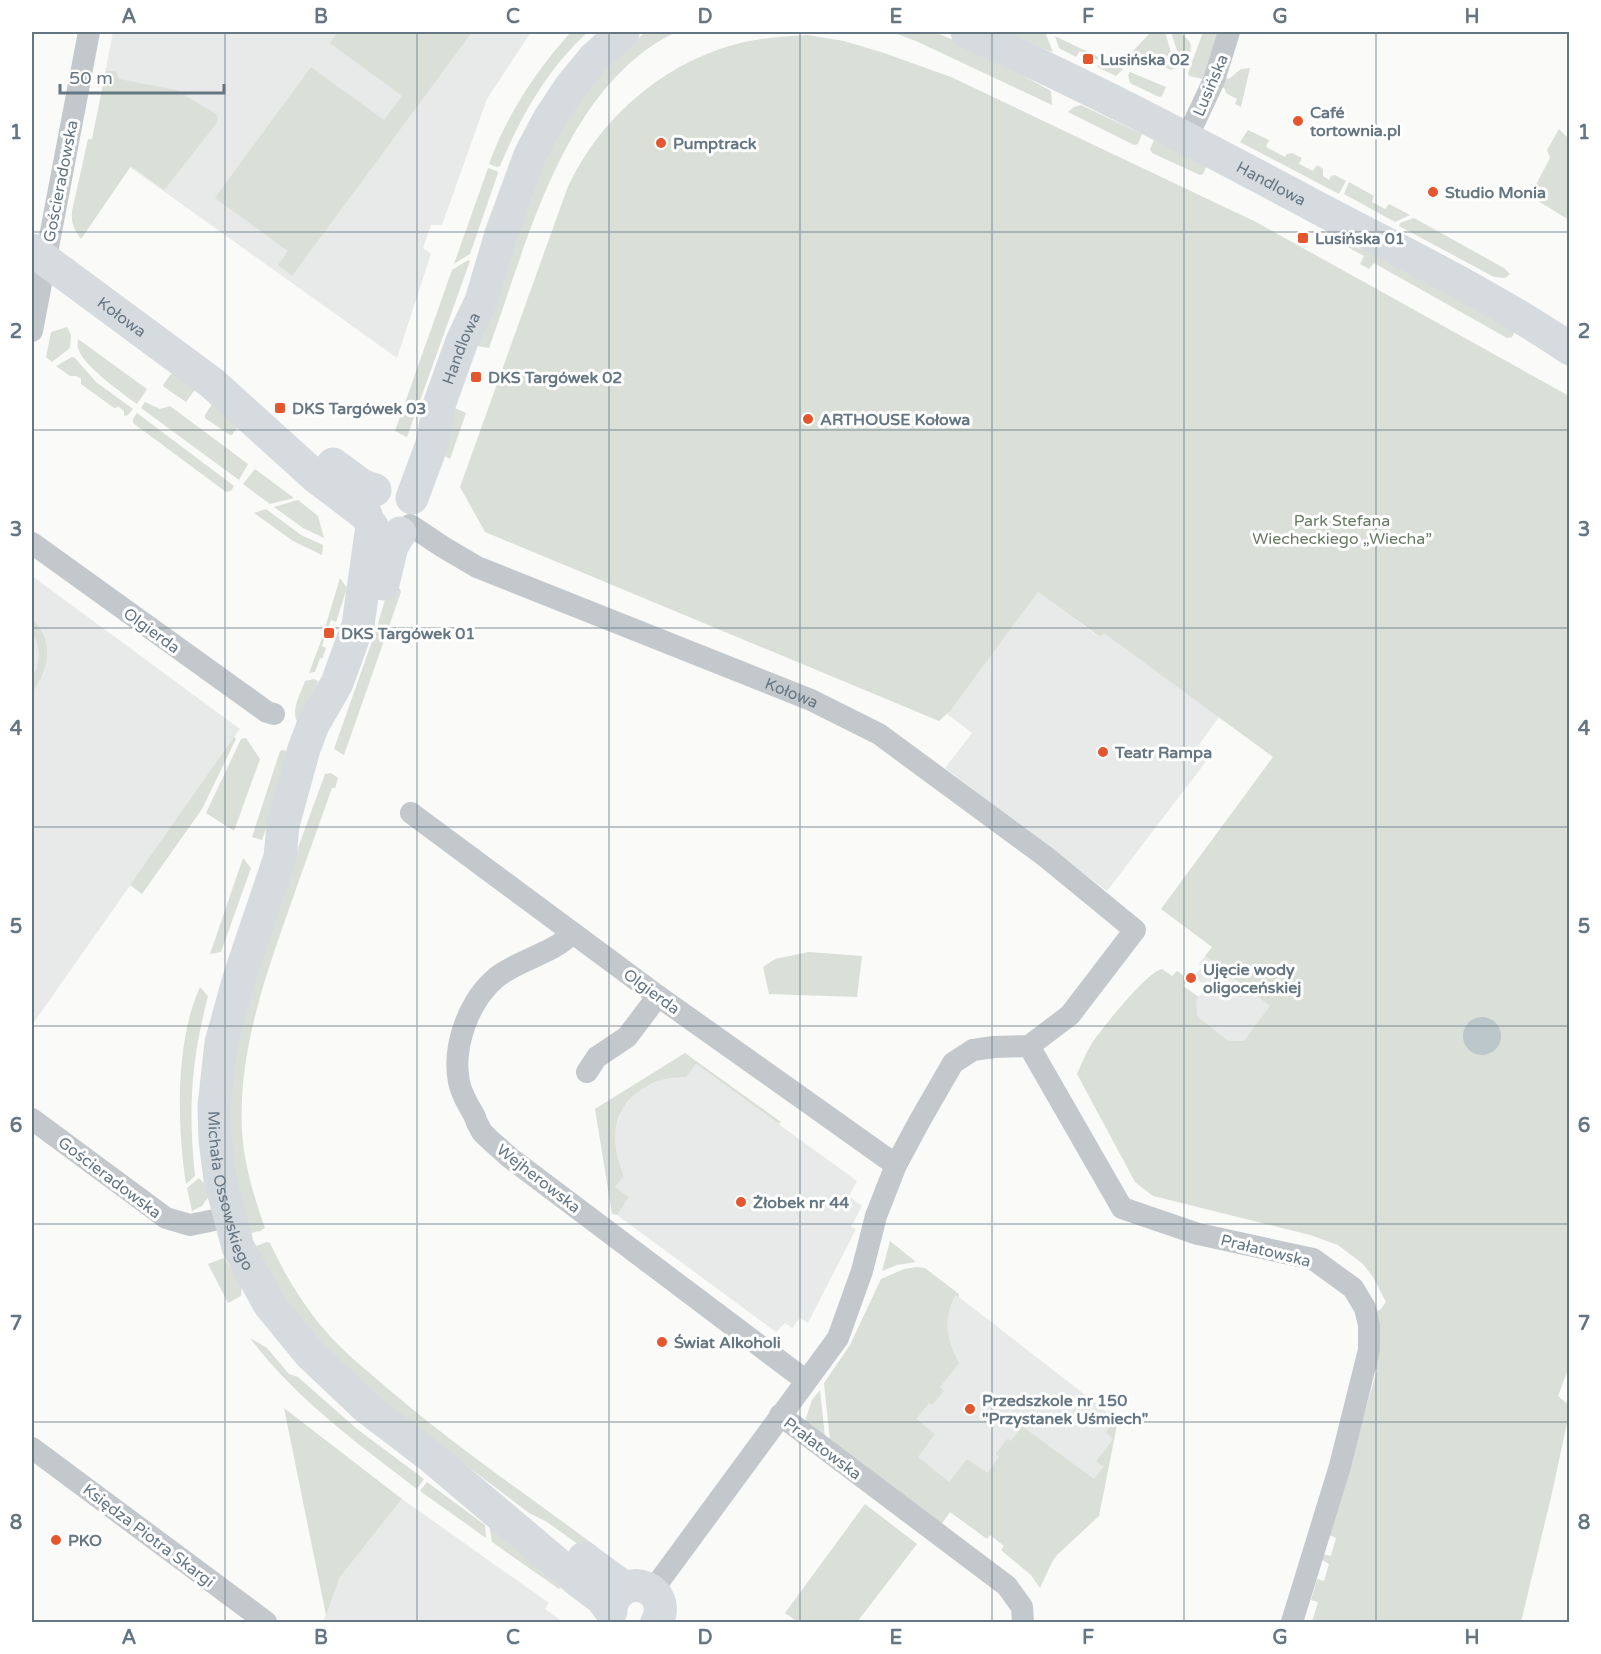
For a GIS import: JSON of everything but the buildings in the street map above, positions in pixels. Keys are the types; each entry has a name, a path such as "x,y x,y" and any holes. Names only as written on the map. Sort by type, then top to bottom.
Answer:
{"street":[{"name":"Gościeradowska","path":"32,331 38,255 89,32"},
{"name":"Handlowa","path":"389,510 399,472 419,428 457,322 501,234 523,172 549,118 584,70 605,47 623,32"},
{"name":"Handlowa","path":"967,32 1187,138 1432,267 1530,322 1569,349"},
{"name":"Lusińska","path":"1187,138 1214,80 1229,32"},
{"name":"Kołowa","path":"38,255 212,383 316,477 389,510 443,548 477,567 811,700 879,734 1046,856 1135,930 1070,1014 1029,1046"},
{"name":"Michała Ossowskiego","path":"389,510 392,546 369,633 298,831 280,856 230,1008 221,1043 216,1077 214,1140 220,1179 238,1247 269,1305 310,1354 350,1393 430,1456 568,1573 601,1598 635,1612"},
{"name":"Olgierda","path":"32,543 267,712 274,714"},
{"name":"Olgierda","path":"411,813 658,996 896,1165"},
{"name":"Wejherowska","path":"572,933 564,943 513,966 496,978 475,1003 463,1029 457,1063 459,1083 466,1101 482,1131 509,1157 805,1380"},
{"path":"587,1072 597,1057 627,1038 658,996"},
{"name":"Prałatowska","path":"635,1612 838,1338 862,1271 876,1216 896,1165 953,1063 973,1050 1029,1046 1122,1208 1198,1234 1313,1259 1353,1288 1365,1308 1369,1325 1369,1350 1340,1466 1292,1623"},
{"name":"Gościeradowska","path":"32,1119 166,1218 190,1225 229,1217"},
{"name":"Prałatowska","path":"780,1416 1007,1586 1022,1607 1023,1623"},
{"name":"Księdza Piotra Skargi","path":"32,1448 266,1623"}],"shaded area":[{"path":"113,32 531,32 487,99 442,225 431,225 423,248 431,254 397,358 92,140"},
{"path":"32,576 240,729 32,1025"},
{"path":"1038,592 1099,637 1104,632 1219,717 1195,750 1208,759 1107,891 945,768 972,733 947,714"},
{"path":"1205,956 1271,1006 1244,1041 1229,1041 1198,1017 1196,1001 1206,986 1194,977 1202,967 1199,964"},
{"path":"1482,1017 1495,1023 1501,1036 1495,1049 1482,1055 1469,1049 1463,1036 1469,1023"},
{"name":"Żłobek nr 44","path":"696,1064 857,1181 849,1196 862,1206 851,1227 856,1229 808,1323 800,1318 792,1328 785,1323 776,1332 617,1215 629,1197 615,1187 624,1176 615,1157 615,1129 622,1109 638,1091 660,1080 686,1077"},
{"name":"Przedszkole nr 150 \"Przystanek Uśmiech\"","path":"955,1294 1108,1413 1112,1425 1113,1439 1096,1461 1103,1467 1090,1485 1009,1549 833,1416"},
{"path":"402,1499 549,1603 545,1609 563,1622 323,1622 340,1577"}],"green space":[{"path":"338,32 472,32 292,276 278,265 288,251 215,198 311,67 384,120 402,96 330,43"},
{"path":"571,32 588,32 548,77 517,129 500,166 489,164 513,111 546,61"},
{"path":"646,32 676,32 637,57 605,89 578,128 555,170 536,215 489,348 477,346 556,131 611,59"},
{"path":"892,32 934,32 968,46 1051,91 1052,105 916,41"},
{"path":"1002,32 1045,32 1053,52 1021,42"},
{"path":"1151,32 1165,32 1176,68 1171,70 1131,53"},
{"path":"1171,32 1180,33 1190,43 1191,50 1185,65 1182,66"},
{"path":"1203,32 1218,32 1203,79 1189,76 1188,73"},
{"name":"Park Stefana Wiecheckiego „Wiecha”","path":"808,35 844,41 951,77 1256,222 1569,396 1570,1364 1558,1396 1569,1405 1570,1409 1521,1622 1312,1622 1318,1602 1311,1600 1317,1579 1324,1581 1329,1564 1322,1560 1323,1554 1331,1556 1336,1538 1329,1535 1377,1370 1371,1369 1372,1311 1380,1310 1386,1302 1373,1277 1363,1264 1338,1245 1310,1235 1153,1196 1135,1182 1077,1074 1091,1044 1107,1023 1147,979 1162,969 1172,976 1177,971 1188,979 1183,986 1199,997 1196,1001 1198,1017 1229,1041 1244,1041 1270,1006 1205,956 1212,947 1161,909 1273,757 1104,633 1100,637 1038,592 950,711 939,721 485,532 460,487 567,189 597,138 638,96 662,78 688,63 744,42"},
{"path":"1055,36 1123,69 1116,76 1097,67 1100,61 1080,51 1076,57 1059,48"},
{"path":"1250,68 1241,107 1235,104 1237,99 1221,87 1226,78 1229,79 1241,69"},
{"path":"106,71 115,71 119,79 176,90 216,114 218,118 216,124 164,190 131,166 81,239 76,233 72,211 88,139 92,139"},
{"path":"1130,72 1166,87 1162,96 1159,97 1130,83 1128,75"},
{"path":"1081,105 1142,134 1138,144 1134,145 1068,112"},
{"path":"1559,129 1569,139 1569,220 1530,196 1550,158 1547,150"},
{"path":"1248,130 1269,140 1266,147 1285,157 1292,153 1302,158 1299,164 1313,171 1317,165 1323,169 1323,176 1329,180 1335,175 1346,181 1339,194 1240,142"},
{"path":"1154,140 1207,165 1203,174 1200,175 1152,153 1150,149"},
{"path":"488,168 498,173 470,254 454,264"},
{"path":"1349,182 1374,196 1372,202 1385,209 1389,204 1410,215 1395,222 1344,194"},
{"path":"1414,218 1504,268 1510,274 1505,278 1494,277 1399,226 1400,223"},
{"path":"1343,243 1389,259 1515,332 1512,337 1507,338 1374,263 1369,269 1360,264 1364,256"},
{"path":"470,261 407,437 395,431 452,270"},
{"path":"67,327 71,335 70,348 52,362 46,357 51,332"},
{"path":"78,339 147,389 137,404 103,378 87,362 78,348"},
{"path":"72,357 96,382 133,409 128,415 124,416 124,411 119,407 114,408 81,384 81,379 70,376 56,366"},
{"path":"173,371 196,388 186,402 163,385"},
{"path":"214,401 242,421 232,435 205,418"},
{"path":"145,402 160,409 170,406 248,464 239,480 141,408"},
{"path":"455,408 466,413 450,459 438,452"},
{"path":"137,413 234,486 231,491 226,492 133,423"},
{"path":"255,469 294,498 270,504 243,484"},
{"path":"298,500 318,516 324,538 303,528 274,507"},
{"path":"266,509 301,535 323,545 322,555 293,541 254,513"},
{"path":"340,578 347,588 336,622 331,620 322,646 326,648 322,659 320,658 315,672 309,673 321,641"},
{"path":"389,586 400,589 401,592 344,755 334,749"},
{"path":"32,619 44,636 47,655 46,665 32,693 32,677 37,668 39,654 32,632"},
{"path":"314,679 318,681 302,727 295,717 296,705 305,681"},
{"path":"234,737 236,739 202,809 142,894 130,885"},
{"path":"246,738 260,759 234,831 206,813 241,739"},
{"path":"280,751 293,752 262,840 252,837"},
{"path":"331,773 338,778 335,788 332,788 294,894 262,990 244,1074 243,1143 250,1180 265,1228 250,1234 228,1148 234,1041 280,897 325,774"},
{"path":"243,858 251,868 221,952 210,954"},
{"path":"809,952 862,956 857,997 769,994 763,967 775,959"},
{"path":"200,987 208,996 192,1085 195,1176 186,1184 181,1136 180,1084 186,1033"},
{"path":"685,1053 781,1122 779,1124 696,1064 686,1077 661,1080 643,1089 623,1108 618,1120 615,1133 616,1146 618,1161 624,1176 615,1187 629,1197 617,1215 612,1214 595,1109"},
{"path":"199,1178 205,1184 209,1196 202,1206 192,1211 187,1188"},
{"path":"890,1241 916,1262 897,1265 882,1271"},
{"path":"270,1243 307,1308 345,1351 437,1429 597,1547 593,1553 547,1522 529,1513 363,1387 285,1303 256,1246"},
{"path":"224,1258 242,1285 241,1296 228,1303 208,1264"},
{"path":"925,1268 959,1294 959,1297 955,1295 951,1304 948,1329 951,1345 959,1363 940,1387 944,1391 932,1405 929,1403 916,1419 935,1434 918,1457 949,1482 967,1459 987,1473 999,1457 996,1454 1007,1439 1011,1441 1022,1426 1094,1479 1103,1467 1096,1461 1113,1439 1106,1432 1111,1425 1104,1419 1109,1410 1118,1420 1099,1516 1057,1555 1040,1588 1031,1575 1001,1550 1004,1546 990,1535 987,1539 950,1512 941,1525 830,1441 824,1383 850,1345 881,1279 904,1269"},
{"path":"250,1338 267,1348 289,1374 298,1377 357,1429 424,1479 417,1489 328,1419 287,1381"},
{"path":"820,1390 825,1437 805,1421 812,1400"},
{"path":"284,1408 402,1499 340,1577 326,1615"},
{"path":"427,1482 485,1525 486,1538 420,1491"},
{"path":"865,1504 917,1544 857,1622 798,1622 785,1613"},
{"path":"489,1525 565,1581 559,1589 492,1542"}],"place":[{"name":"Lusińska 02","path":"1088,59"},
{"name":"Café tortownia.pl","path":"1298,121"},
{"name":"Pumptrack","path":"661,143"},
{"name":"Studio Monia","path":"1433,192"},
{"name":"Lusińska 01","path":"1303,238"},
{"name":"DKS Targówek 02","path":"476,377"},
{"name":"DKS Targówek 03","path":"280,408"},
{"name":"ARTHOUSE Kołowa","path":"808,419"},
{"name":"DKS Targówek 01","path":"329,633"},
{"name":"Teatr Rampa","path":"1103,752"},
{"name":"Ujęcie wody oligoceńskiej","path":"1191,978"},
{"name":"Żłobek nr 44","path":"741,1202"},
{"name":"Świat Alkoholi","path":"662,1342"},
{"name":"Przedszkole nr 150 \"Przystanek Uśmiech\"","path":"970,1409"},
{"name":"PKO","path":"56,1540"}]}
